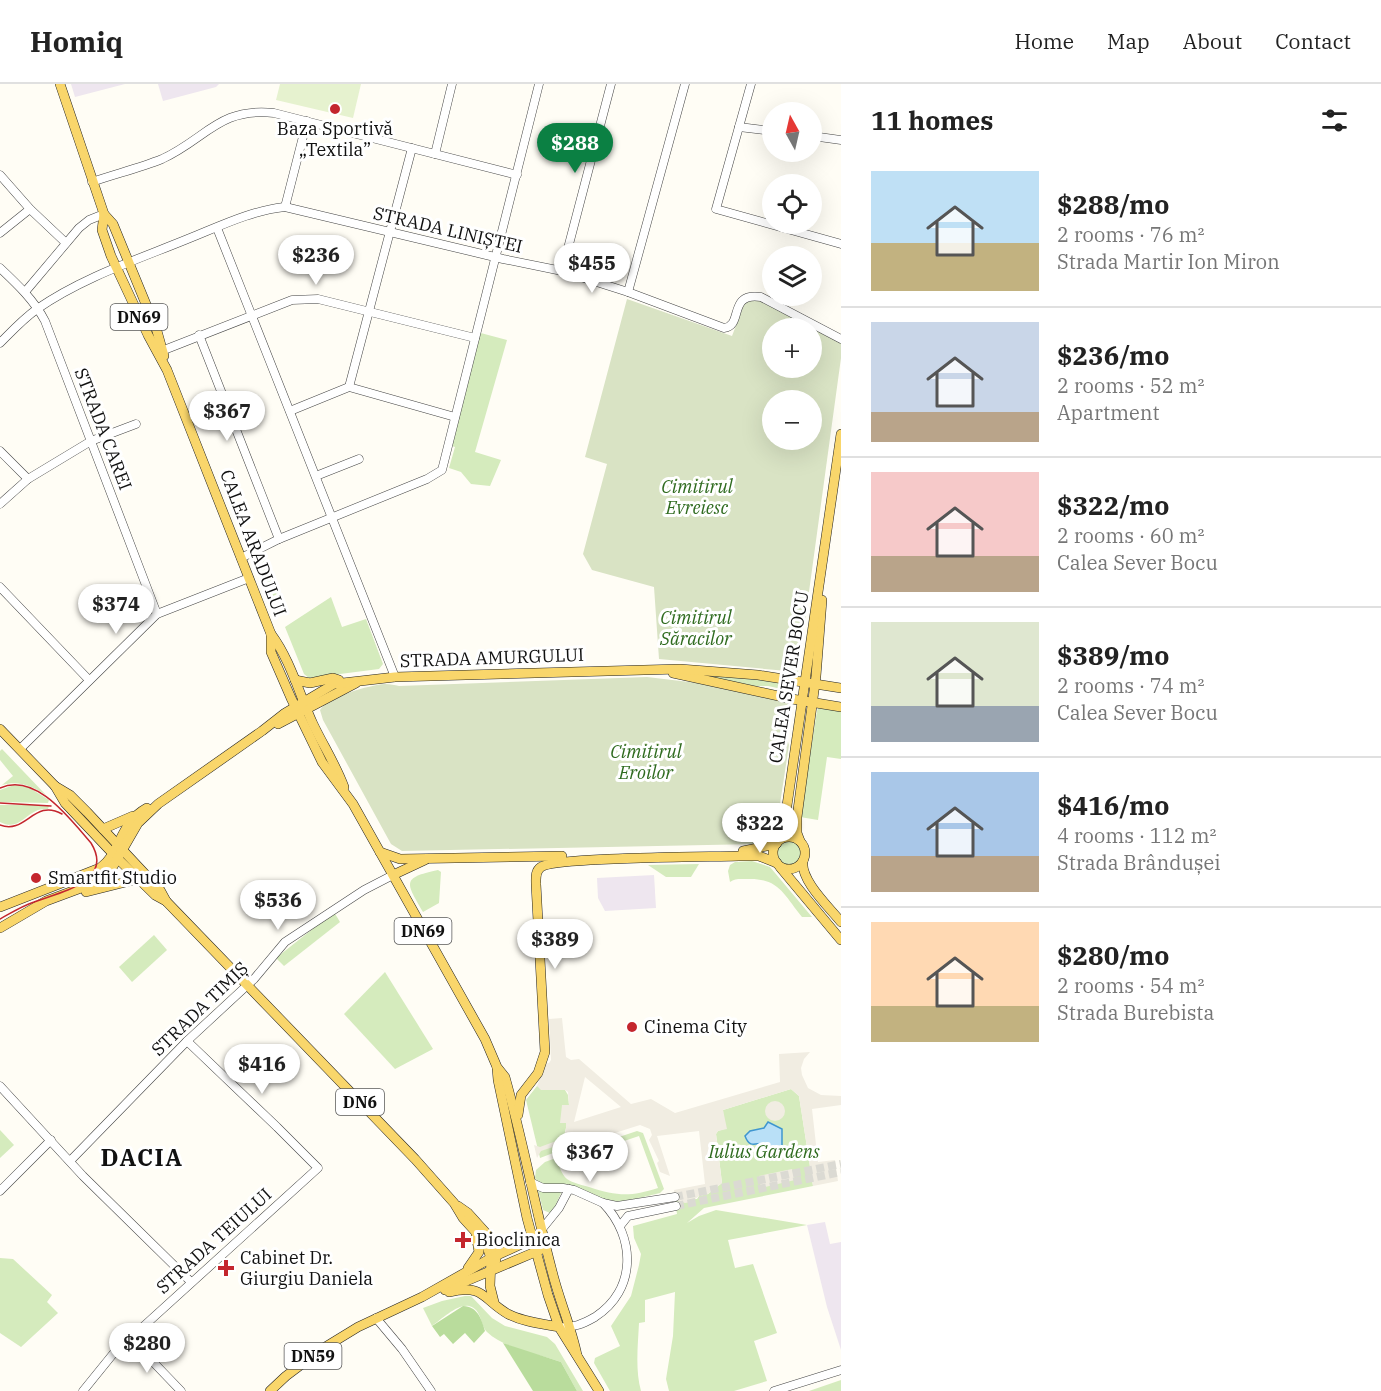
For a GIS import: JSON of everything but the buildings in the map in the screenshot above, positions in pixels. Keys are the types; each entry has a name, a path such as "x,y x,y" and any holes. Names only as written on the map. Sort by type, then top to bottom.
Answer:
{"main road":[{"name":"CALEA ARADULUI","path":"60,84 92,182 104,214 112,224 164,350 165,364"},
{"name":"CALEA ARADULUI","path":"104,214 102,230 117,268 147,335 165,364 271,634 281,648 295,680 301,708"},
{"name":"CALEA SEVER BOCU","path":"776,844 782,832 785,817 841,434"},
{"name":"CALEA SEVER BOCU","path":"801,842 796,822 814,684 825,550"},
{"name":"CALEA ARADULUI","path":"271,634 271,652 301,708 322,762 346,792 485,1039 497,1067 532,1240 548,1295 560,1327 599,1391"},
{"name":"STRADA AMURGULUI","path":"628,670 671,673 841,706"},
{"name":"STRADA AMURGULUI","path":"301,708 325,688 345,682 395,677 628,670 709,670 841,688"},
{"path":"295,680 310,683 333,678 345,682"},
{"name":"STRADA AMURGULUI","path":"301,708 356,682"},
{"path":"0,907 105,865 138,823 158,804 262,731 301,708"},
{"name":"DN6","path":"0,729 54,786 64,803 160,890 166,901 246,986 415,1159 454,1203 494,1257"},
{"name":"DN6","path":"54,786 70,795 103,829 138,879 155,895 166,901"},
{"path":"103,829 158,804"},
{"path":"0,928 24,912 100,880 109,872 127,825 138,813"},
{"path":"752,850 770,839 785,817"},
{"path":"380,852 395,858 431,859 752,850 776,844 788,837 801,842 805,849 802,868 806,878 841,922"},
{"path":"776,844 773,854 778,864 841,940"},
{"path":"518,1128 520,1098 538,1073 545,1052 536,888 537,871 542,866 554,862 590,860 749,856 766,858 783,868 792,869 804,860"},
{"path":"526,858 537,871"},
{"path":"393,876 431,859"},
{"path":"60,895 138,879"},
{"name":"CALEA ARADULUI","path":"497,1067 506,1077 541,1230 577,1355"},
{"name":"DN6","path":"454,1203 468,1213 496,1244"},
{"name":"DN6","path":"464,1273 475,1261 479,1252 478,1242 472,1228"},
{"path":"492,1270 537,1252 545,1244 541,1240 532,1240 494,1257"},
{"path":"494,1302 490,1286 496,1244 521,1245"},
{"name":"DN59","path":"270,1391 285,1376 322,1349 376,1318 422,1297 494,1257"},
{"name":"DN59","path":"422,1297 492,1270"},
{"path":"436,1293 472,1290 484,1295 502,1310 518,1318 560,1327"}],"street":[{"path":"435,154 452,84"},
{"path":"241,558 279,539 439,473 445,466 455,417 539,84"},
{"path":"562,271 611,84"},
{"path":"628,292 685,84"},
{"path":"751,84 716,209 841,244"},
{"path":"92,182 163,159 234,115 268,112 517,175"},
{"path":"285,207 307,121"},
{"path":"739,126 762,129"},
{"path":"822,137 841,140"},
{"path":"349,387 412,148"},
{"path":"0,175 30,209 66,243"},
{"name":"STRADA LINIȘTEI","path":"0,343 38,308 128,262 258,212 285,207 562,271 628,292 724,328 732,324 740,301 747,297 758,296 841,339"},
{"path":"0,233 30,209"},
{"path":"25,292 85,223 104,214"},
{"path":"217,228 395,677"},
{"name":"STRADA CAREI","path":"0,267 25,292 45,321 157,614"},
{"path":"164,350 251,314 292,300 318,299 475,338"},
{"path":"199,335 279,539"},
{"path":"290,411 349,387 455,417"},
{"path":"0,504 28,479 91,441 136,424"},
{"path":"0,451 28,479"},
{"path":"316,476 359,459"},
{"path":"20,749 157,614 249,578"},
{"path":"0,587 89,680"},
{"name":"STRADA TIMIȘ","path":"70,1161 187,1041 246,986 285,942 364,890 393,876"},
{"name":"STRADA TEIULUI","path":"83,1391 113,1354 318,1168 187,1041"},
{"path":"0,1086 83,1176 191,1282"},
{"path":"0,1191 51,1140"},
{"path":"530,1182 543,1188 569,1189 603,1203 621,1206 675,1197"},
{"path":"532,1240 559,1208 569,1189"},
{"path":"560,1327 575,1327 597,1315 617,1296 627,1266 626,1246 620,1226 603,1203"},
{"path":"620,1226 625,1218 632,1215 676,1206"},
{"path":"376,1318 402,1349 431,1391"},
{"path":"131,1339 181,1391"},
{"path":"774,1391 841,1370"}],"shaded area":[{"path":"71,84 125,84 75,97"},
{"path":"158,84 219,84 216,87 163,101"},
{"path":"654,875 656,908 605,911 598,898 597,878"},
{"path":"562,1018 566,1057 571,1060 579,1059 631,1104 651,1099 675,1113 780,1082 779,1054 810,1052 801,1068 808,1088 821,1095 841,1096 841,1105 812,1109 818,1162 835,1160 838,1181 813,1186 799,1096 791,1089 723,1110 727,1129 718,1131 716,1134 722,1183 708,1194 699,1196 691,1202 675,1200 674,1190 705,1184 699,1131 657,1136 670,1176 660,1172 657,1163 659,1161 649,1140 652,1135 650,1129 640,1125 561,1150 562,1144 541,1151 537,1158 534,1145 540,1147 564,1138 566,1123 560,1123 562,1105 569,1105 568,1092 565,1090 541,1090 537,1086 545,1064 551,1060 549,1019","holes":["585,1077 621,1107 574,1122"]},
{"path":"771,1101 779,1101 785,1107 785,1115 779,1121 771,1121 765,1115 765,1107"},
{"path":"792,1169 795,1180 761,1188 759,1176"},
{"path":"825,1222 830,1244 841,1242 841,1350 827,1307 807,1225"}],"green space":[{"name":"Baza Sportivă „Textila”","path":"280,84 361,84 353,118 276,100"},
{"name":"Cimitirul Evreiesc","path":"627,299 732,336 745,302 761,299 762,306 774,306 797,318 762,318 762,378 822,378 822,331 841,341 841,358 798,672 659,659 654,587 592,570 583,554 607,464 585,457"},
{"path":"477,332 507,340 475,452 501,460 490,486 471,484 461,472 449,468 455,447 449,445"},
{"path":"265,559 279,593 273,596 259,562"},
{"path":"331,597 342,627 366,619 383,664 379,669 309,678 304,674 285,627"},
{"path":"702,673 793,682 791,691 703,676"},
{"name":"Cimitirul Eroilor","path":"647,677 706,684 791,702 786,735 789,745 778,817 772,830 757,844 402,851 391,844 323,720 320,710 324,705 340,696 385,684 399,686"},
{"path":"820,703 841,706 841,759 827,757 818,820 800,817"},
{"path":"2,749 46,795 25,785 14,783 2,785 13,776 0,760"},
{"path":"14,785 28,787 49,800 48,803 0,802 0,790"},
{"path":"0,805 49,806 48,809 38,810 11,825 0,822"},
{"path":"790,837 801,842 806,853 801,864 790,869 779,864 774,853 779,842"},
{"path":"752,861 770,867 812,917 802,917 780,889 767,881 741,879 730,882 728,871 730,865 735,862"},
{"path":"699,864 691,877 666,877 648,865"},
{"path":"438,870 441,872 439,903 423,912 410,883 417,876"},
{"path":"334,912 340,922 284,966 276,958"},
{"path":"154,935 167,950 132,982 119,967"},
{"path":"385,972 433,1049 395,1069 344,1014"},
{"path":"537,1086 565,1090 569,1105 562,1105 567,1123 561,1150 540,1158 526,1100"},
{"name":"Iulius Gardens","path":"791,1089 799,1096 813,1186 704,1208 687,1223 716,1210 807,1225 728,1240 735,1268 753,1264 777,1333 754,1341 767,1381 734,1391 669,1391 666,1379 673,1336 675,1292 645,1300 645,1322 639,1323 638,1374 641,1391 610,1391 594,1363 595,1358 620,1346 611,1326 631,1296 639,1265 641,1254 634,1238 633,1226 677,1214 675,1200 697,1199 722,1183 716,1134 724,1129 723,1110"},
{"path":"0,1130 14,1145 0,1158"},
{"path":"637,1131 643,1133 664,1189 660,1193 619,1203 609,1202 567,1185 539,1184 535,1178 536,1170 545,1162 556,1158 565,1177 581,1185 624,1194 658,1188 639,1136 567,1160 565,1155"},
{"path":"538,1190 561,1193 550,1213 543,1210"},
{"path":"0,1258 13,1259 52,1295 47,1302 58,1313 21,1347 0,1333"},
{"path":"471,1296 492,1318 505,1326 547,1337 555,1344 583,1391 577,1391 561,1362 512,1347 494,1338 485,1329 476,1310 469,1306 460,1307 432,1326 423,1308"},
{"path":"463,1306 475,1311 485,1331 474,1343 465,1333 453,1344 444,1334 440,1337 432,1326"},
{"path":"503,1343 561,1362 577,1391 533,1391"},
{"path":"841,1380 841,1391 809,1391"}],"water":[{"path":"768,1122 782,1129 782,1148 775,1153 768,1145 750,1143 745,1136 750,1131 764,1128"}],"tunnel":[{"path":"675,1197 841,1164"},
{"path":"676,1206 841,1172"}],"tram line":[{"path":"0,788 13,785 26,786 51,800 91,843 97,856 96,867 81,883 0,919"},
{"path":"0,803 51,806"},
{"path":"0,825 9,827 17,825 44,810 62,814"}],"place":[{"name":"Baza Sportivă „Textila”","path":"335,109"},
{"name":"Smartfit Studio","path":"36,878"},
{"name":"Cinema City","path":"632,1027"},
{"name":"Bioclinica","path":"463,1240"},
{"name":"Cabinet Dr. Giurgiu Daniela","path":"226,1268"}],"district":[{"name":"DACIA","path":"142,1158"}],"park label":[{"name":"Cimitirul Săracilor","path":"696,628"}]}
